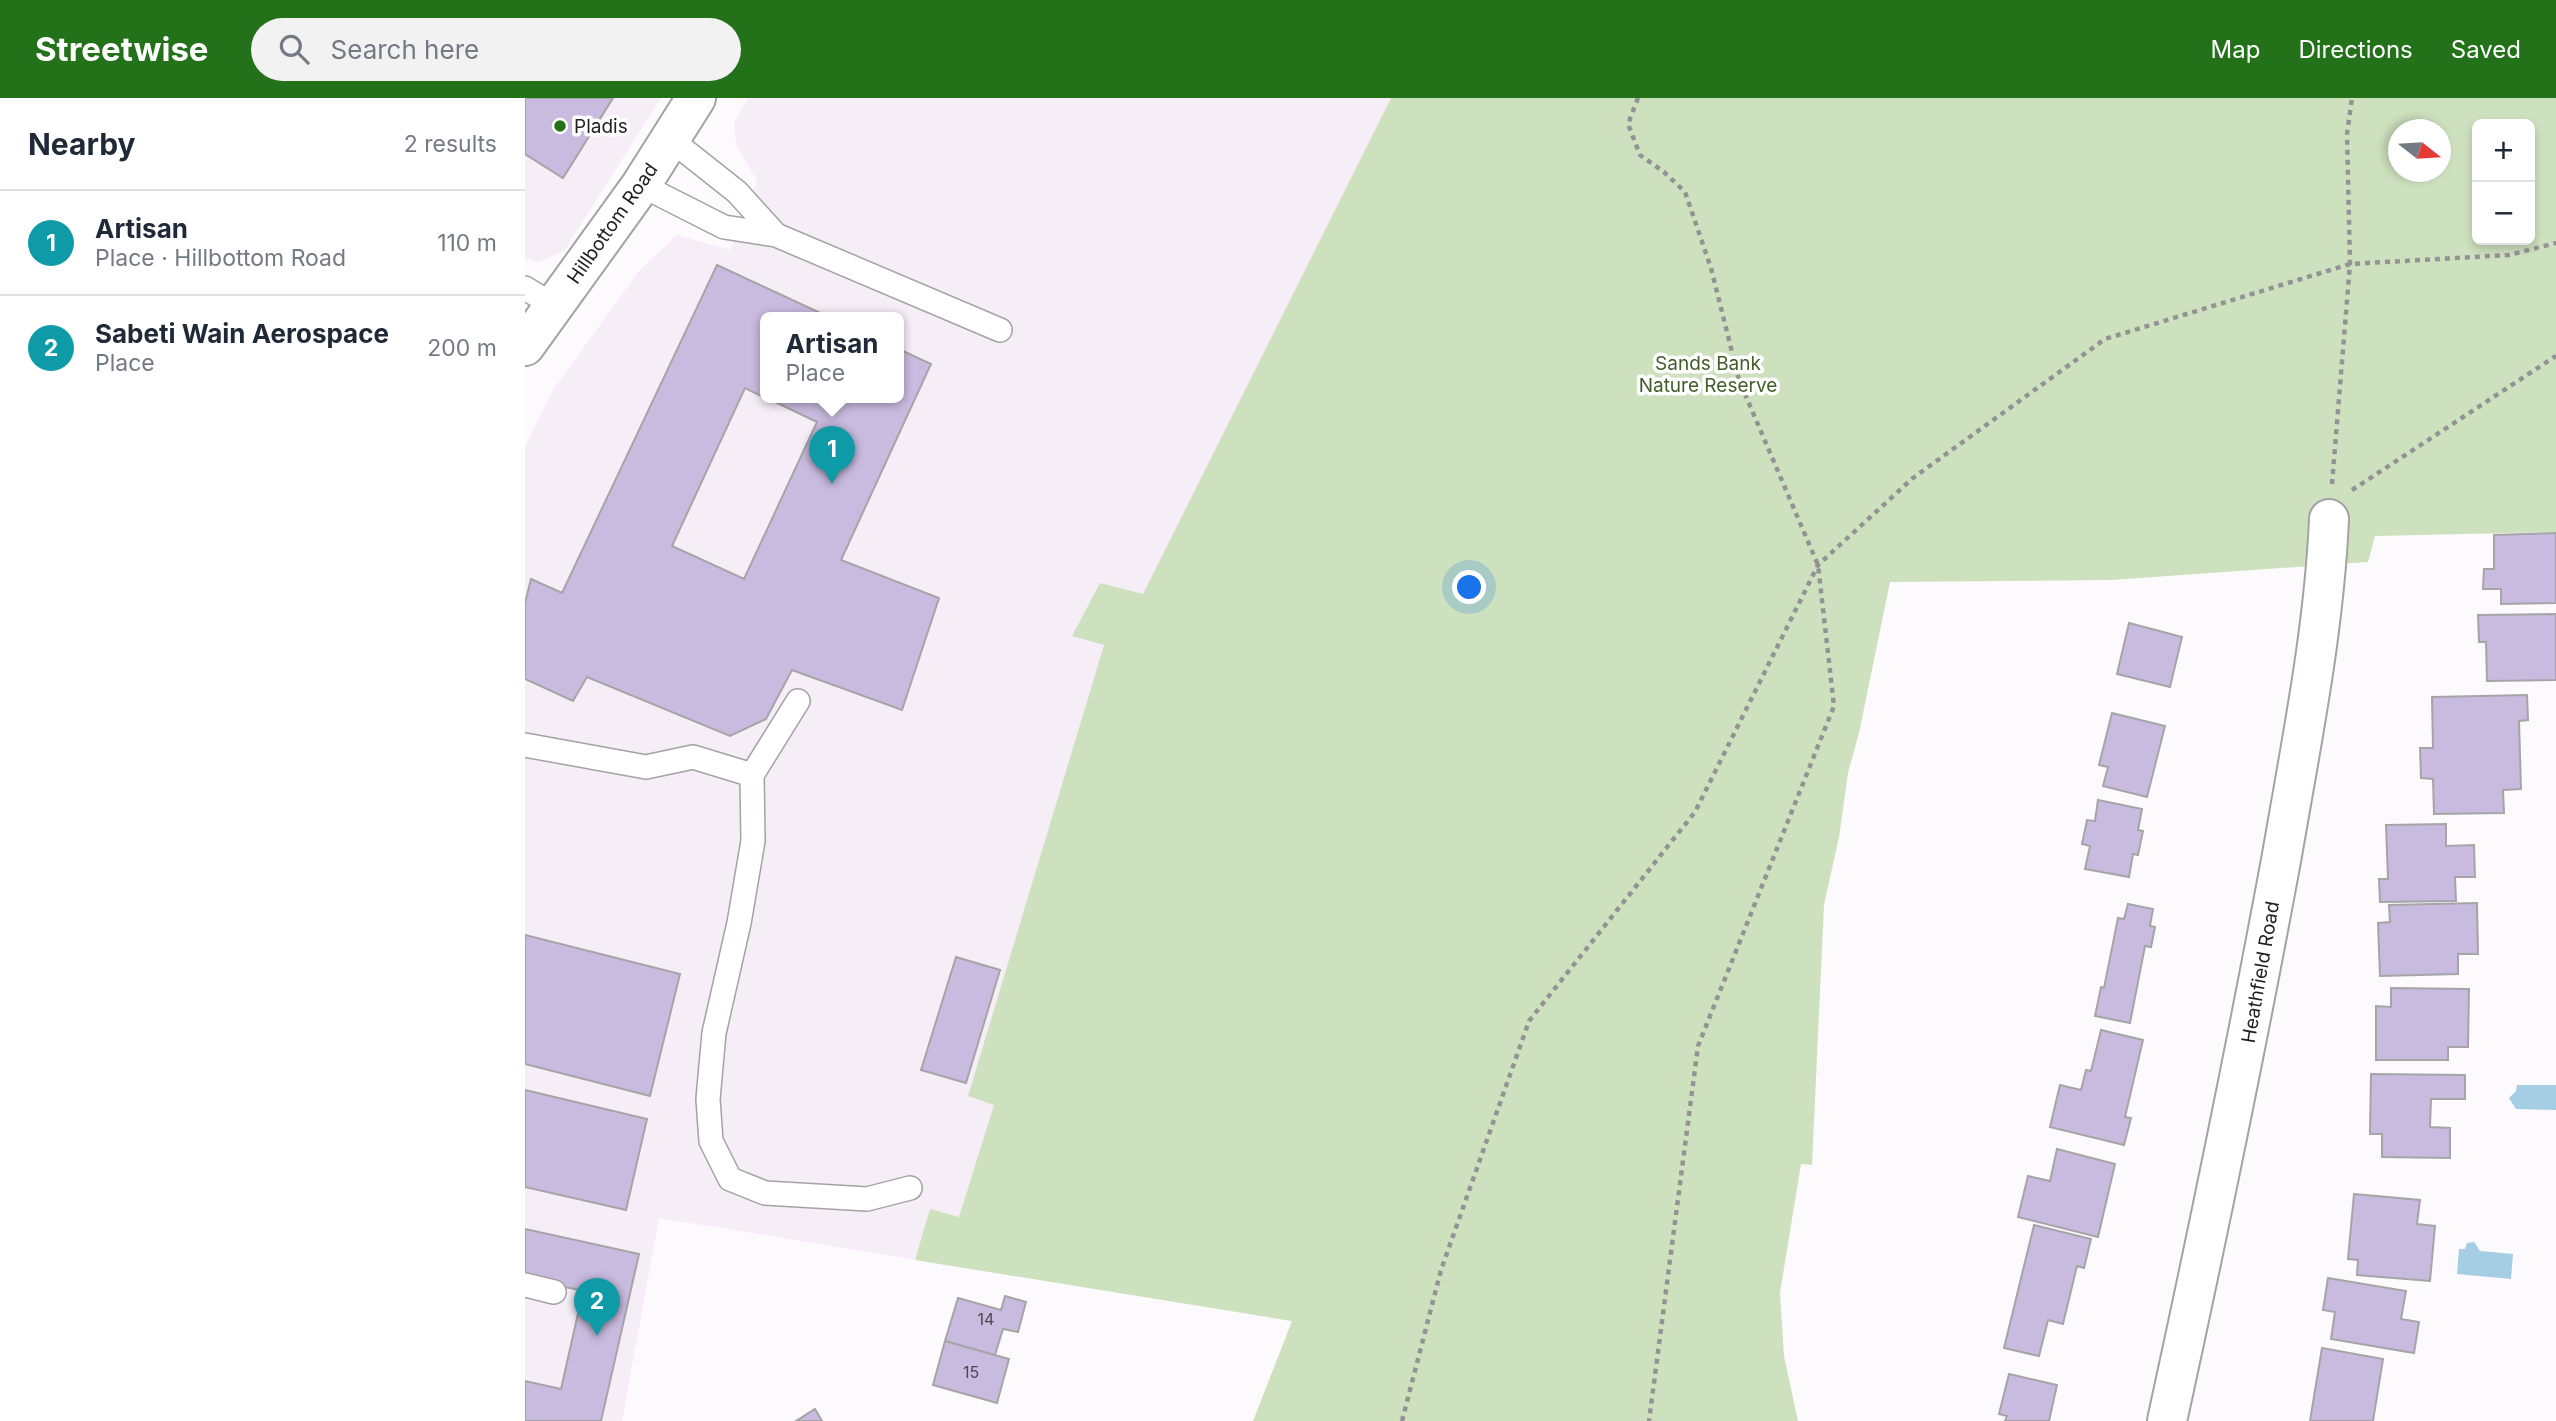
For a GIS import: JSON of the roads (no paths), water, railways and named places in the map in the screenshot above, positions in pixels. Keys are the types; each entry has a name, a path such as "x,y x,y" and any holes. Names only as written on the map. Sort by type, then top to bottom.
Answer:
{"street":[{"name":"Hillbottom Road","path":"525,346 539,296 641,185 696,98"},
{"name":"Heathfield Road","path":"2167,1421 2251,1025 2326,584 2330,512"}],"lane":[{"path":"670,139 737,192 776,235"},
{"path":"641,185 724,227 776,235 1000,330"},
{"path":"798,701 752,775 753,841 739,923 714,1033 708,1099 711,1141 730,1179 765,1193 867,1199 910,1188"},
{"path":"525,745 646,767 693,757 752,775"},
{"path":"525,1285 554,1292"}],"water":[{"path":"2517,1085 2556,1085 2556,1110 2516,1109 2509,1098 2516,1091"},
{"path":"2474,1242 2480,1251 2513,1254 2511,1279 2457,1274 2459,1249 2465,1249 2467,1243"}],"place":[{"name":"Pladis","path":"560,126"},
{"name":"Artisan","path":"832,484"},
{"name":"Sabeti Wain Aerospace","path":"597,1336"}],"park label":[{"name":"Sands Bank Nature Reserve","path":"1708,374"}]}
